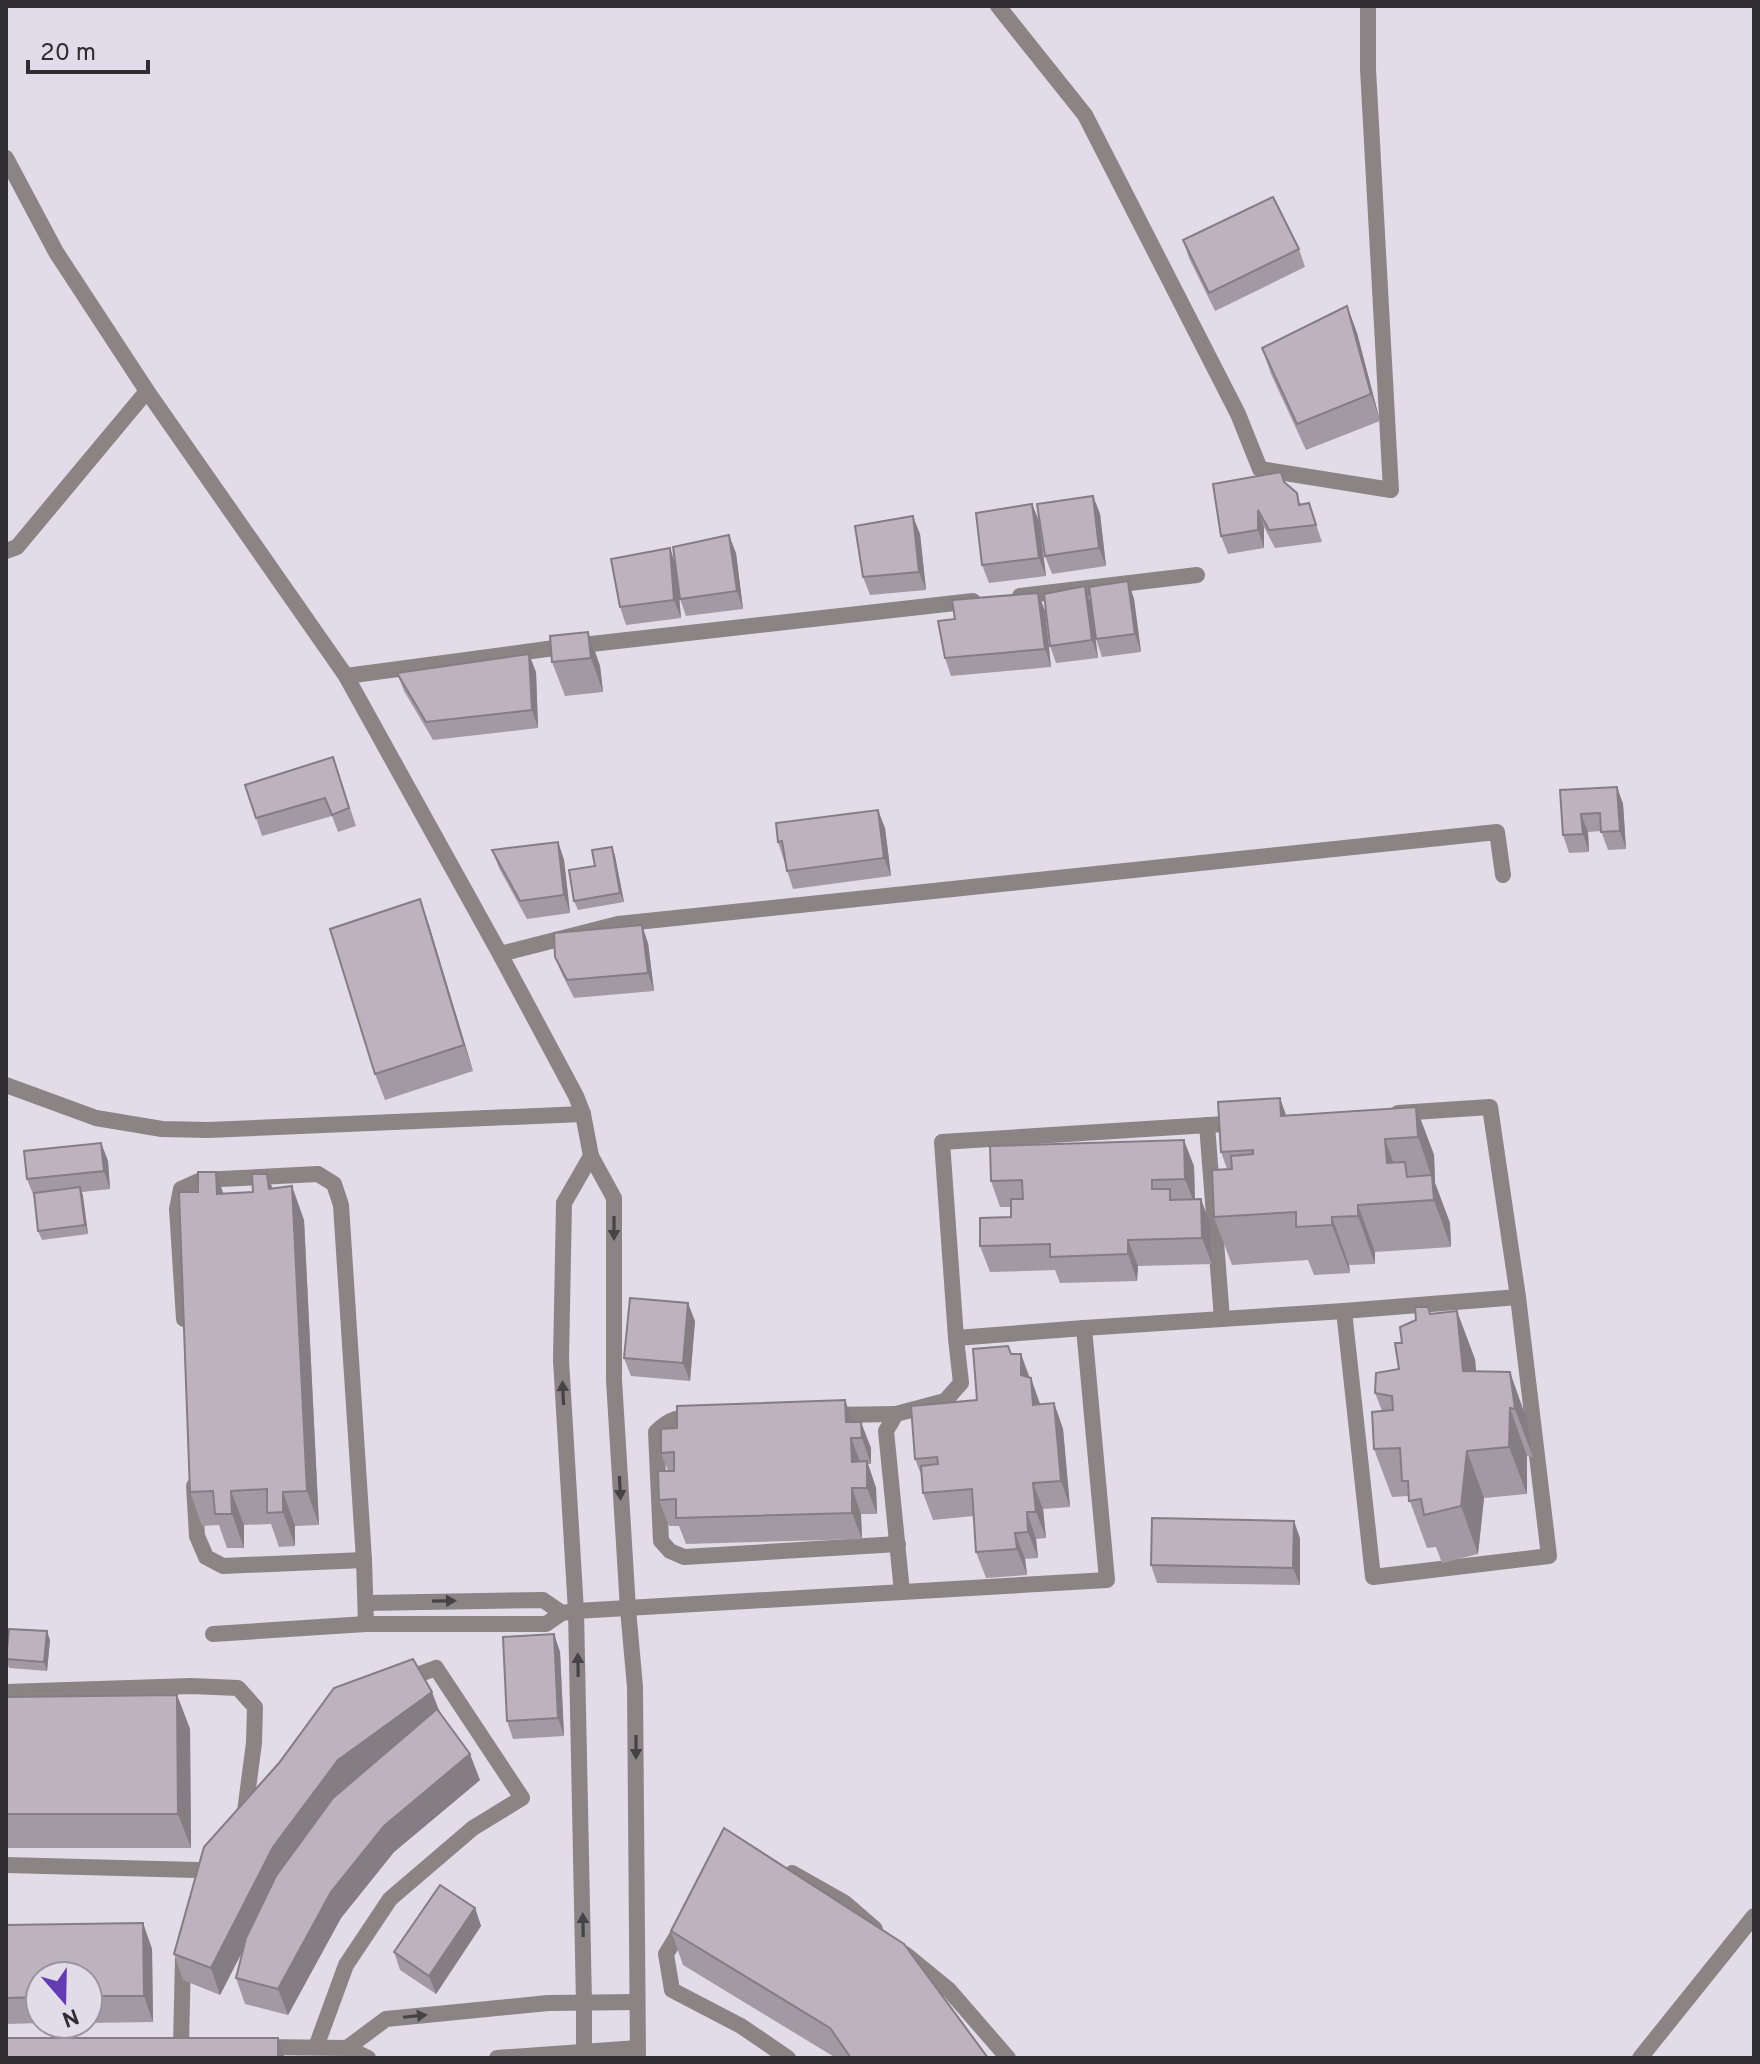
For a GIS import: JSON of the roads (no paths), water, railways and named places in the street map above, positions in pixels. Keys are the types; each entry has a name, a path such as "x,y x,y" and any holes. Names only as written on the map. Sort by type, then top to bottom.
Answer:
{"street":[{"path":"998,6 1085,115 1238,414 1260,469 1391,490 1368,69 1368,6"},
{"path":"6,158 56,252 147,391 346,676 576,1096 583,1114 591,1156 614,1198 614,1380 635,1687 638,2053 497,2058"},
{"path":"6,551 17,547 147,391"},
{"path":"346,676 562,647 1197,575"},
{"path":"500,954 618,924 1497,832 1503,875"},
{"path":"6,1085 96,1118 162,1129 208,1130 583,1114"},
{"path":"1344,1311 1373,1577 1549,1556 1518,1297 1490,1107 1380,1114"},
{"path":"819,1415 896,1414 945,1401 961,1383 942,1142 1254,1122"},
{"path":"1207,1125 1222,1319"},
{"path":"584,2054 561,1360 564,1203 591,1156"},
{"path":"185,1334 177,1209 181,1189 201,1180 318,1174 334,1184 341,1205 366,1624"},
{"path":"956,1338 1518,1297"},
{"path":"213,1634 366,1624 546,1624 569,1612 1107,1580 1084,1328"},
{"path":"896,1414 886,1431 902,1592"},
{"path":"711,1416 680,1417 665,1423 656,1432 661,1541 670,1551 684,1557 898,1544"},
{"path":"194,1474 197,1536 206,1557 223,1566 364,1560"},
{"path":"366,1603 543,1600 569,1612"},
{"path":"316,2047 346,1965 390,1899 473,1828 522,1798 436,1668 386,1687"},
{"path":"6,1692 191,1686 238,1688 255,1707 254,1743 240,1824 262,1798"},
{"path":"776,1864 845,1903 949,1990 1008,2058"},
{"path":"6,1865 199,1871"},
{"path":"696,1904 666,1954 672,1990 741,2026 788,2058"},
{"path":"1640,2058 1754,1916"},
{"path":"181,2046 185,1943"},
{"path":"347,2048 386,2019 548,2003 637,2002"},
{"path":"241,2046 347,2048 368,2058"}]}
